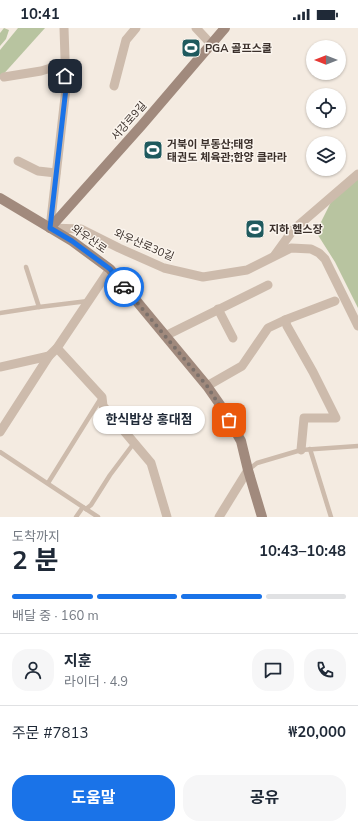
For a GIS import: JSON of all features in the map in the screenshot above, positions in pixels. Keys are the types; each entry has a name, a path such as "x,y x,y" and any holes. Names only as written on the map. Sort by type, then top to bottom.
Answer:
{"street":[{"path":"50,228 66,88 64,28"},
{"path":"114,86 126,40 136,28"},
{"path":"196,28 211,44"},
{"name":"서강로9길","path":"50,228 142,125 225,28"},
{"path":"4,77 41,71 64,64"},
{"path":"18,161 38,171 56,173"},
{"name":"와우산로30길","path":"275,256 293,230 358,174"},
{"name":"와우산로","path":"1,201 72,241 110,269 207,386 223,409 241,441 262,517"},
{"name":"와우산로30길","path":"50,228 81,229 164,268 203,277 248,270 291,248 311,249 325,258 358,326"},
{"path":"0,432 49,356 57,348 110,269"},
{"path":"165,336 268,285"},
{"path":"207,386 242,366 268,328 285,320 335,302"},
{"path":"218,309 232,338"},
{"path":"285,320 336,418 304,418 306,450"},
{"path":"57,348 102,397 103,406 151,463 167,517"},
{"path":"0,367 49,356"},
{"path":"219,517 248,470"}],"lane":[{"path":"26,267 39,307"},
{"path":"0,313 88,301"},
{"path":"48,483 102,397"},
{"path":"76,517 84,508 91,506 110,475 134,443"},
{"path":"248,470 257,464 306,450 358,446"},
{"path":"306,450 331,517"},
{"path":"0,452 98,517"}],"green space":[{"path":"4,28 9,30 6,39 0,46 0,33"},
{"path":"18,28 45,28 0,78 0,50"},
{"path":"358,178 358,308 335,262 316,232 332,200"}],"way so far":[{"path":"124,287 207,386 229,420"}],"place":[{"name":"PGA 골프스쿨","path":"191,48"},
{"name":"거북이 부동산;태영 태권도 체육관;한양 클라라","path":"153,150"},
{"name":"지하 헬스장","path":"255,229"},
{"name":"한식밥상 홍대점","path":"229,420"}],"route":[{"path":"65,76 66,88 50,228 72,241 110,269 124,287"}]}
